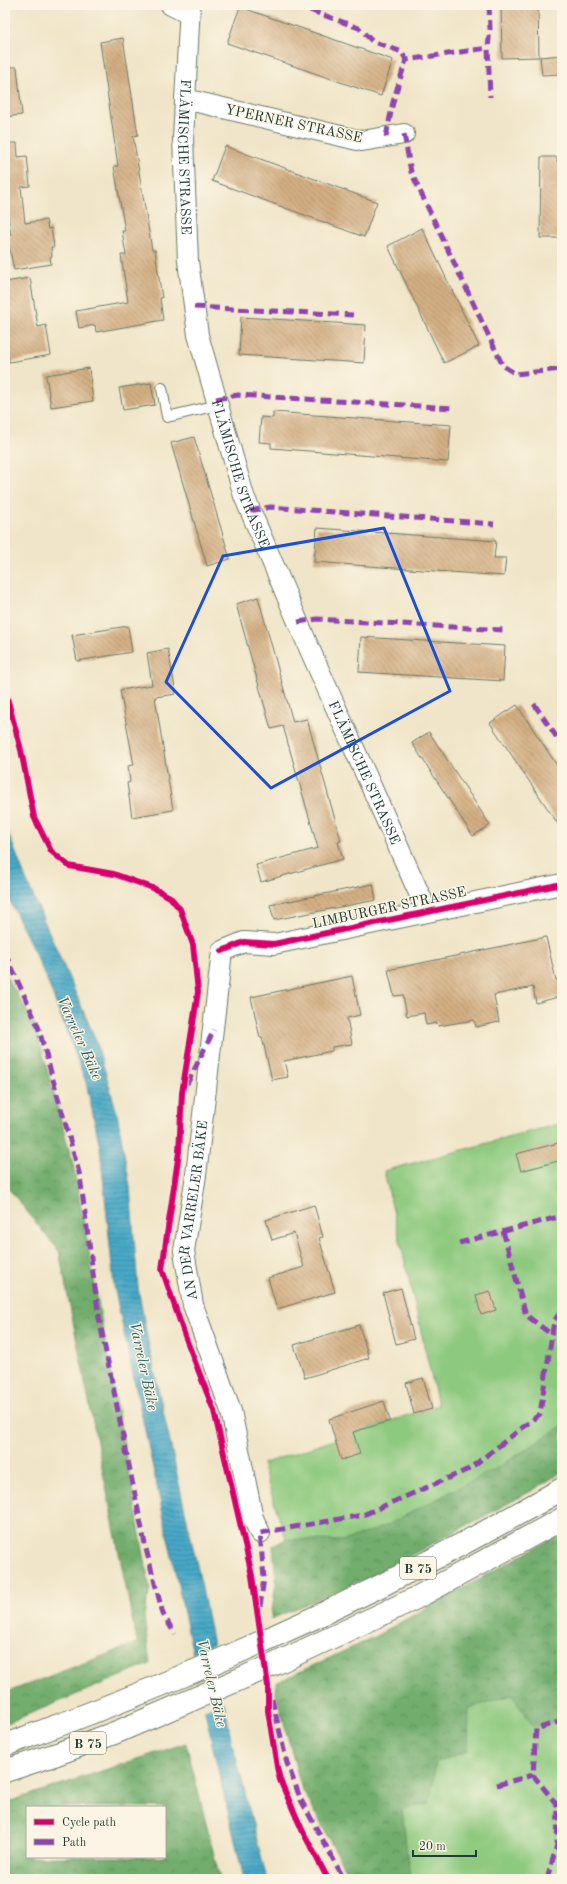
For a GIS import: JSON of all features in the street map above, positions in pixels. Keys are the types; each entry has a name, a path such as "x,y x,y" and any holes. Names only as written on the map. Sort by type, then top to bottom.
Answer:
{"highway":[{"name":"B 75","path":"5,1745 100,1711 271,1639 473,1540 562,1489"},
{"name":"B 75","path":"5,1771 116,1732 275,1664 414,1599 562,1519"}],"street":[{"path":"171,5 190,9"},
{"name":"FLÄMISCHE STRASSE","path":"190,9 183,139 188,261 198,335 244,496 310,650 427,911"},
{"name":"YPERNER STRASSE","path":"185,99 362,141 404,134"},
{"name":"LIMBURGER STRASSE","path":"222,951 244,942 274,944 562,884"},
{"name":"AN DER VARRELER BÄKE","path":"222,951 197,1167 184,1251 193,1305 231,1411 248,1499 253,1518 260,1533"}],"lane":[{"path":"162,388 167,417 218,405"}],"highlighted area":[{"path":"384,528 450,691 271,788 166,682 223,556"}],"green space":[{"path":"5,974 35,1025 73,1164 150,1589 144,1615 150,1664 5,1724 5,1693 137,1643 59,1251 5,1184"},
{"path":"562,1123 562,1426 497,1468 383,1527 343,1541 286,1539 262,1464 438,1405 384,1171"},
{"path":"562,1426 562,1472 533,1490 372,1576 271,1619 276,1581 273,1546 286,1539 343,1541 497,1468"},
{"path":"562,1533 562,1719 436,1762 430,1804 402,1809 410,1879 350,1879 301,1786 275,1690 276,1683 372,1638"},
{"path":"512,1695 534,1727 562,1719 562,1879 410,1879 402,1809 429,1804 436,1762 468,1751 469,1708"},
{"path":"186,1743 220,1879 5,1879 5,1803"}],"water":[{"name":"Varreler Bäke","path":"5,824 25,877 96,1040 117,1113 130,1187 138,1288 149,1347 202,1588 231,1738 267,1879 244,1879 213,1748 114,1286 100,1147 86,1082 46,977 5,890"}],"pier":[{"path":"215,1644 226,1701 203,1710 192,1654"}],"building":[{"path":"501,5 538,5 539,57 502,58"},
{"path":"240,7 393,60 381,96 227,43"},
{"path":"123,38 138,135 133,136 152,250 155,250 162,298 160,298 163,320 96,332 95,325 79,328 76,311 128,302 121,255 126,255 122,231 125,231 114,166 118,166 100,42"},
{"path":"562,55 562,74 542,75 540,57"},
{"path":"5,67 17,67 22,115 5,117"},
{"path":"5,143 17,143 18,157 27,156 30,186 21,187 25,223 46,220 48,229 51,228 54,247 51,247 51,264 14,270 7,236 11,235 5,199"},
{"path":"225,146 377,202 364,237 212,181"},
{"path":"541,157 557,157 557,162 562,162 562,238 540,238"},
{"path":"422,228 479,346 444,363 388,246"},
{"path":"30,278 38,327 46,325 51,355 9,362 5,340 5,282"},
{"path":"241,317 366,325 364,363 239,355"},
{"path":"89,368 93,401 51,407 46,375"},
{"path":"151,383 155,405 123,410 119,388"},
{"path":"273,412 451,425 448,462 271,448 271,443 259,442 261,417 273,418"},
{"path":"194,437 230,559 207,566 171,443"},
{"path":"317,528 496,541 494,558 506,558 504,576 314,562"},
{"path":"258,597 293,722 307,719 341,841 338,842 343,859 261,882 256,865 318,848 283,726 271,729 236,604"},
{"path":"128,626 132,652 77,661 72,635"},
{"path":"361,637 505,646 503,681 359,672"},
{"path":"168,649 176,694 155,697 173,810 132,817 127,783 130,782 128,766 134,765 120,690 152,685 147,653"},
{"path":"517,705 562,773 562,830 490,723"},
{"path":"429,732 490,825 473,836 412,743"},
{"path":"373,884 376,900 274,920 270,905"},
{"path":"546,937 556,980 562,979 562,996 536,1003 533,987 494,995 499,1022 476,1027 474,1020 438,1026 437,1023 426,1025 424,1013 407,1016 403,995 394,996 388,970"},
{"path":"352,976 360,1015 347,1018 352,1044 332,1047 332,1051 284,1061 288,1077 272,1080 262,1037 260,1038 251,997"},
{"path":"562,1142 562,1160 521,1171 516,1154"},
{"path":"314,1205 323,1237 319,1238 335,1292 277,1309 268,1278 304,1267 294,1233 272,1240 266,1220"},
{"path":"401,1288 414,1339 396,1344 383,1293"},
{"path":"490,1291 496,1310 481,1315 476,1295"},
{"path":"359,1325 369,1358 305,1378 294,1345"},
{"path":"423,1378 432,1409 414,1414 406,1383"},
{"path":"384,1401 390,1421 353,1432 360,1454 341,1460 329,1419"}],"marked path":[{"path":"267,5 281,5"},
{"path":"296,5 359,28 372,41 402,52 406,60 488,48"},
{"path":"489,5 490,29 488,48 490,97"},
{"path":"386,137 393,102 406,60"},
{"path":"404,134 411,172 503,366 516,374 562,369"},
{"path":"194,307 353,315"},
{"path":"216,399 238,395 453,408"},
{"path":"250,511 270,507 494,524"},
{"path":"298,622 317,619 503,630"},
{"path":"534,704 562,745"},
{"path":"5,953 38,1026 80,1176 99,1318 146,1549 163,1614 175,1634"},
{"path":"187,1084 214,1030"},
{"path":"459,1243 562,1216"},
{"path":"503,1231 526,1315 552,1335"},
{"path":"260,1607 264,1578 260,1533 363,1515 469,1469 540,1414 554,1321 562,1310"},
{"path":"272,1699 287,1763 301,1800 344,1879"},
{"path":"547,1879 557,1845 558,1806 533,1775 536,1729 562,1721"},
{"path":"497,1785 533,1775"}],"cycle path":[{"path":"5,690 21,750 34,817 51,851 69,866 114,874 153,888 170,897 180,909 193,945 198,992 182,1093 179,1152 162,1269 185,1336 214,1411 247,1553 252,1576 268,1686 268,1711 280,1780 303,1832 328,1879"},
{"path":"222,951 244,942 274,944 562,884"}]}
